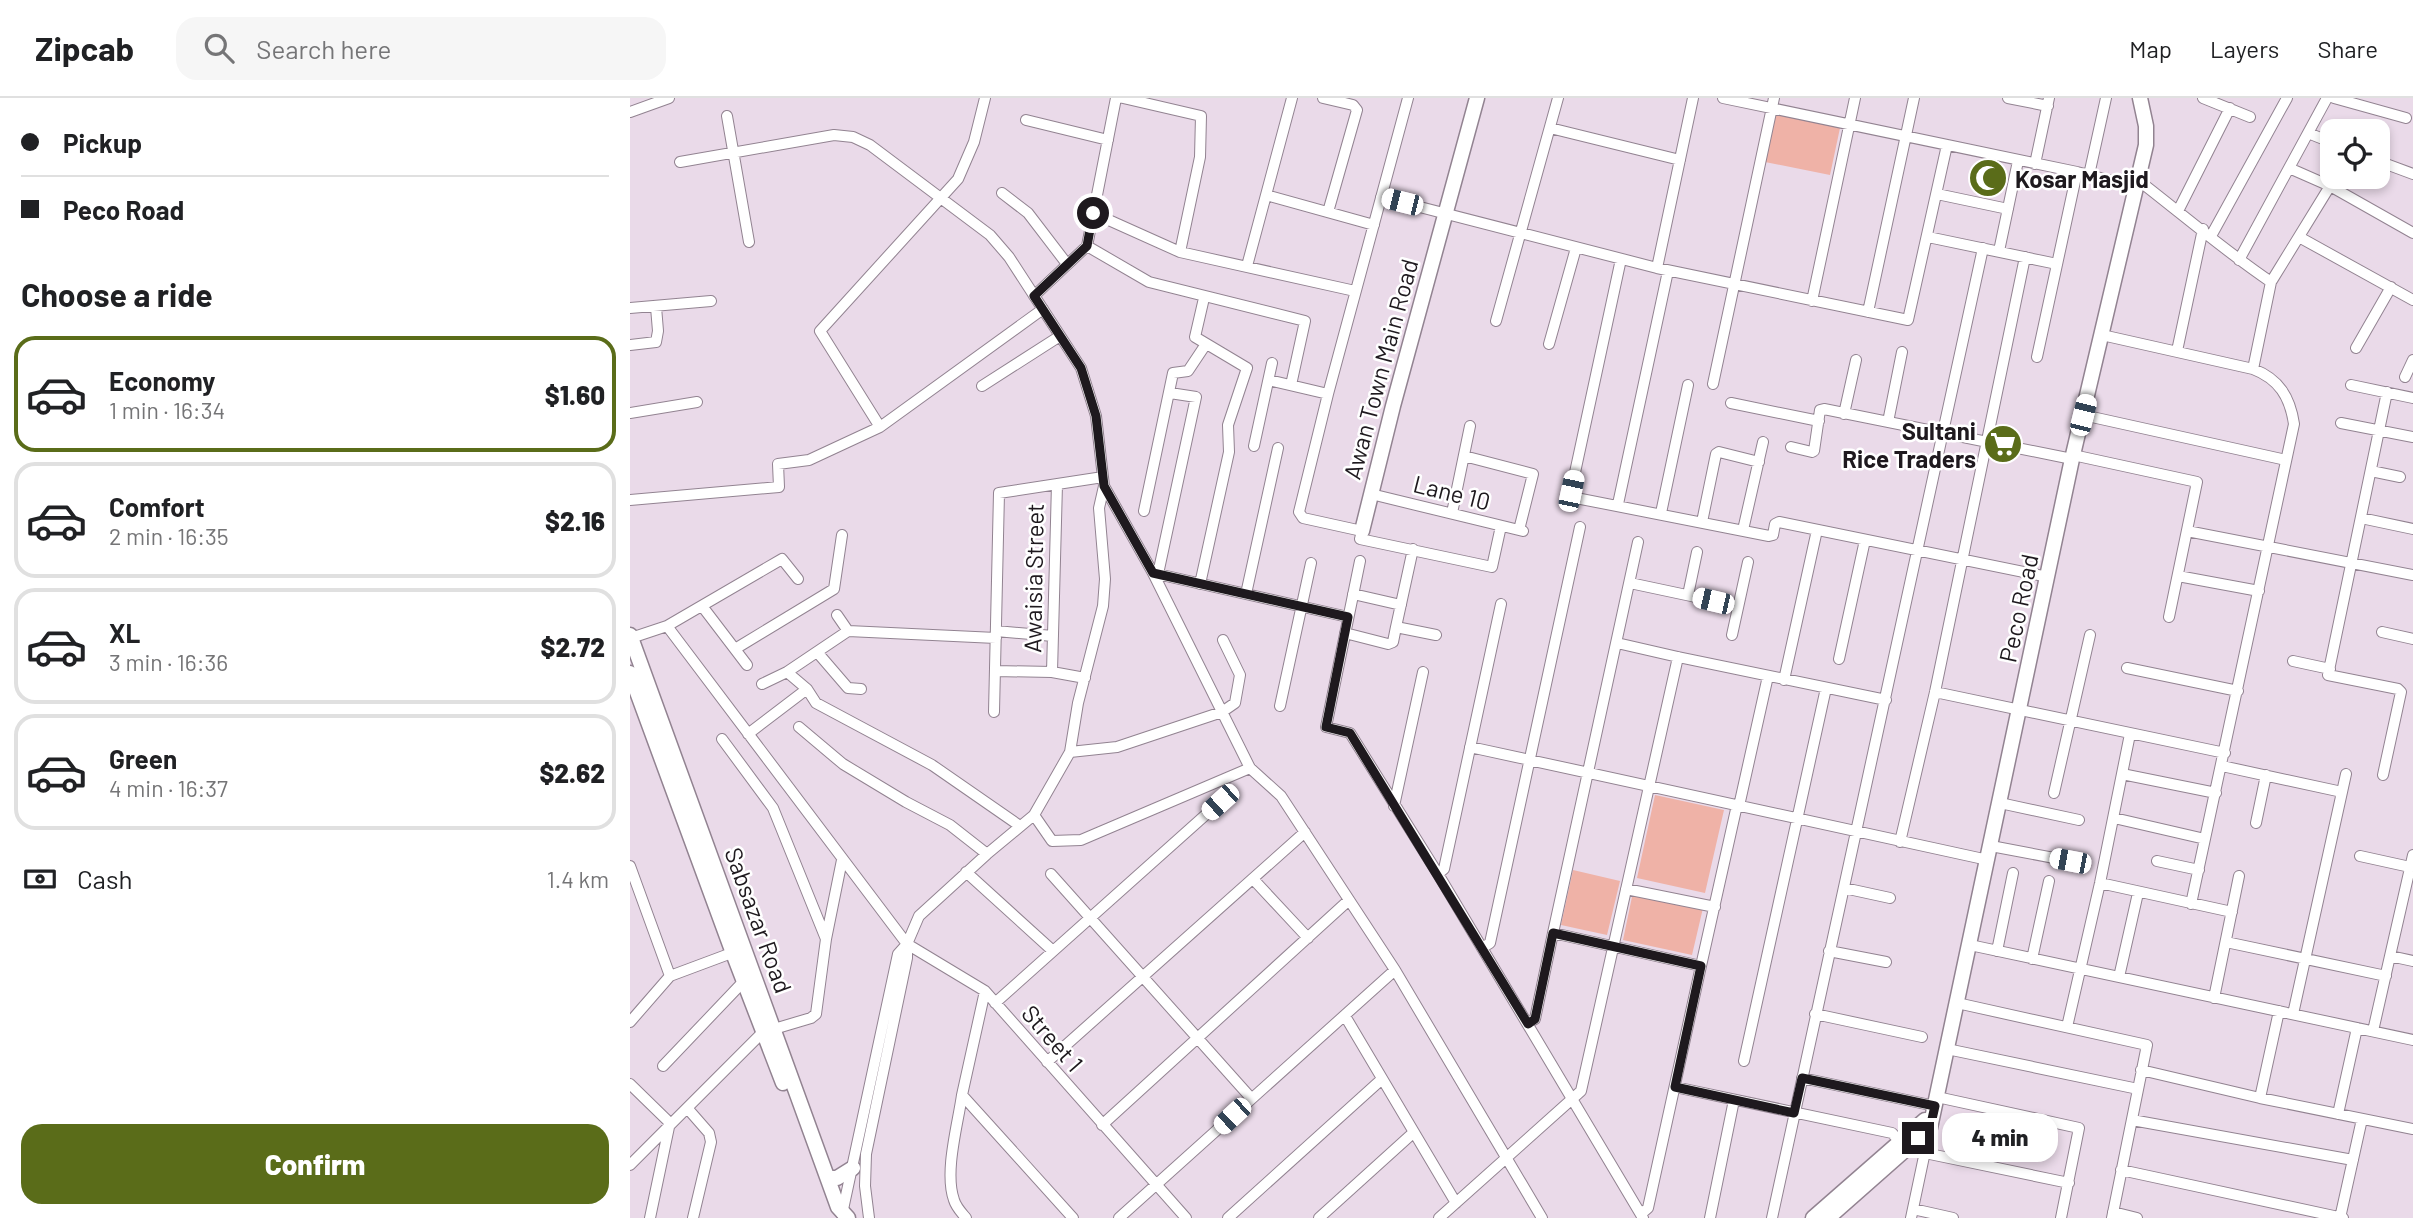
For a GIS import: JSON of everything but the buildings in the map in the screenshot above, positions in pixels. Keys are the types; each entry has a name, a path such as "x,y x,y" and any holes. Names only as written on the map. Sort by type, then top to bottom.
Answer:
{"street":[{"path":"630,112 669,98"},
{"path":"880,427 820,331 958,179 974,142 985,98"},
{"path":"1034,296 1087,246 1116,98"},
{"path":"1123,98 1172,103 1198,114 1202,119 1200,157 1180,252"},
{"path":"1247,266 1292,98"},
{"path":"1323,98 1353,105 1357,110 1328,212"},
{"path":"1408,98 1355,291 1299,512 1303,518 1362,531 1360,539 1492,566 1501,526"},
{"name":"Awan Town Main Road","path":"1362,531 1477,98"},
{"path":"1496,321 1558,98"},
{"path":"1618,504 1693,98"},
{"path":"1723,98 1773,103 1849,125 2137,184 2178,211 2271,282"},
{"path":"1812,301 1855,98"},
{"path":"1867,312 1914,98"},
{"path":"2008,98 2049,102 2035,164"},
{"path":"2090,175 2106,98"},
{"name":"Peco Road","path":"1930,1128 2073,457 2147,135 2140,98"},
{"path":"2203,98 2250,117"},
{"path":"2177,351 2207,233 2287,98"},
{"path":"2239,260 2308,133 2334,98 2406,118"},
{"path":"1713,384 1773,103"},
{"path":"2178,211 2230,108"},
{"path":"727,116 749,242"},
{"path":"1026,120 1108,140"},
{"path":"1550,128 1680,160"},
{"path":"2308,133 2320,138"},
{"path":"680,162 834,135 853,137 870,145 990,235 1009,257 1081,368 1096,416 1103,482 1099,508 1105,579 1103,606 1084,678 1070,752 1034,814 919,916 907,944 898,954 841,1217"},
{"path":"1381,197 1663,270 1908,320 1947,145"},
{"path":"1999,251 2018,161"},
{"path":"2390,165 2408,172 2413,161"},
{"path":"2289,168 2320,182"},
{"path":"2037,357 2077,172"},
{"path":"2253,369 2271,282 2328,189"},
{"path":"2335,189 2413,233"},
{"path":"1002,193 1028,214 1067,264"},
{"path":"1937,194 2008,209"},
{"path":"1266,195 1374,225"},
{"path":"1093,213 1180,252 1355,291"},
{"path":"1928,237 2057,264"},
{"path":"2299,237 2413,300"},
{"path":"1087,246 1149,282 1204,298 1305,321 1291,385"},
{"path":"1549,344 1576,247"},
{"path":"1772,1218 1983,248"},
{"path":"1900,842 2025,257"},
{"path":"1621,259 1571,491 1576,498 1618,504 1772,536 1775,524 1779,522 2048,577"},
{"path":"2356,348 2392,287"},
{"path":"1200,584 1229,452 1228,425 1247,368 1195,337 1204,298"},
{"path":"630,309 711,301"},
{"path":"630,345 656,342 656,307"},
{"path":"630,500 779,487 778,464 809,460 880,427 1043,309"},
{"path":"2102,334 2253,369 2271,377 2291,407 2294,424 2191,904"},
{"path":"982,386 1060,336"},
{"path":"1144,511 1173,373 1188,371 1206,344"},
{"path":"1888,422 1902,352"},
{"path":"1844,414 1856,360"},
{"path":"2405,377 2413,360"},
{"path":"1254,446 1272,363"},
{"path":"1269,380 1328,394"},
{"path":"2351,385 2413,398"},
{"path":"1661,513 1688,386"},
{"path":"2383,775 2401,692 2398,689 2328,675 2387,392"},
{"path":"1155,574 1196,397 1170,393"},
{"path":"630,413 697,402"},
{"path":"1731,403 1819,421"},
{"path":"1791,447 1814,451 1822,410 2196,481 2198,485 2169,617"},
{"path":"2083,415 2287,460"},
{"path":"2342,423 2413,437"},
{"path":"1452,513 1470,426"},
{"path":"1743,530 1763,442"},
{"path":"1246,594 1278,448"},
{"path":"1702,522 1716,454 1719,452 1759,462"},
{"name":"Lane 10","path":"1371,494 1521,530 1533,474 1464,456"},
{"path":"2371,471 2400,477"},
{"path":"994,712 999,493 1056,484 1103,482"},
{"path":"1103,482 1155,574 1250,768 1281,796 1395,970 1542,1218"},
{"name":"Awaisia Street","path":"1052,672 1056,484"},
{"path":"2361,518 2413,529"},
{"path":"1482,948 1490,943 1580,527"},
{"path":"1784,680 1817,530"},
{"path":"2188,531 2413,575"},
{"path":"735,649 834,589 842,535"},
{"path":"1839,659 1865,540"},
{"path":"1528,1024 1535,1019 1639,542"},
{"path":"1345,633 1388,644 1393,642 1413,549"},
{"path":"1688,595 1696,552"},
{"path":"631,637 667,626 782,559 798,579"},
{"path":"1360,561 1326,727 1350,733 1438,874 1642,1216 1648,1208 1768,676"},
{"path":"1732,635 1748,562"},
{"path":"1280,706 1311,563"},
{"path":"1155,574 1348,617"},
{"path":"2178,576 2259,591"},
{"path":"1630,583 1738,607"},
{"path":"1353,594 1401,605"},
{"path":"1438,874 1444,869 1501,604"},
{"path":"702,606 747,665"},
{"path":"837,615 848,631"},
{"name":"Street 1","path":"667,626 907,944 985,991 1186,1218"},
{"path":"1396,627 1436,635"},
{"path":"762,684 787,672 848,631 1053,636"},
{"path":"2382,632 2413,639"},
{"path":"2054,793 2090,635"},
{"name":"Sabsazar Road","path":"631,637 721,903"},
{"path":"1070,752 1117,747 1222,712 1235,703 1240,675 1223,640"},
{"path":"1618,642 1886,700"},
{"path":"817,652 848,688 861,690"},
{"path":"1439,1218 1573,1100 1583,1085 1678,657"},
{"path":"2293,661 2330,669"},
{"path":"2127,668 2238,691"},
{"path":"995,671 1052,672 1084,678"},
{"path":"787,672 807,689 817,703 932,765 1020,826"},
{"path":"1394,806 1423,672"},
{"path":"630,673 739,950 744,981 769,1030 841,1217"},
{"path":"1744,1061 1826,688"},
{"path":"748,734 807,689"},
{"path":"1934,692 2225,753"},
{"path":"799,727 843,764 905,802 950,825 987,854"},
{"path":"2067,1027 2130,734"},
{"path":"722,739 773,808 826,939"},
{"path":"1470,747 1900,842 2070,861"},
{"path":"2222,766 2342,792"},
{"path":"1034,814 1052,841 1081,840 1250,768"},
{"path":"2122,774 2216,793"},
{"path":"2256,823 2266,775"},
{"path":"2293,1014 2346,775"},
{"path":"995,1003 1220,802"},
{"path":"2000,803 2080,820"},
{"path":"2114,818 2205,839"},
{"path":"1047,1062 1305,832"},
{"path":"2373,1031 2413,855"},
{"path":"2360,856 2410,867"},
{"path":"630,1165 769,1030 811,1018 816,1014 826,939 842,860"},
{"path":"2157,862 2199,870"},
{"path":"630,866 670,976"},
{"path":"967,872 1054,951"},
{"path":"1997,951 2013,873"},
{"path":"1051,874 1251,1098"},
{"path":"2214,998 2239,876"},
{"path":"1253,879 1308,938"},
{"path":"2032,959 2049,881"},
{"path":"2100,883 2232,912"},
{"path":"1844,888 1890,898"},
{"path":"1626,889 1714,907"},
{"path":"2119,978 2138,893"},
{"path":"1102,1125 1349,900"},
{"path":"1553,933 1701,966"},
{"path":"2227,942 2386,976"},
{"path":"869,1218 865,1186 866,1154 907,958 907,944"},
{"path":"1969,944 2413,1040"},
{"path":"630,1022 670,976 739,950"},
{"name":"Sabsazar Road","path":"739,950 841,1217"},
{"path":"1829,951 1886,962"},
{"path":"2390,956 2413,961"},
{"path":"1119,1218 1395,970"},
{"path":"663,1066 744,981"},
{"path":"966,1218 953,1198 951,1170 962,1096 985,991"},
{"path":"1957,1003 2144,1043 2147,1048 2112,1215 2137,1218"},
{"path":"2260,1098 2279,1011"},
{"path":"1815,1014 1922,1037"},
{"path":"1345,1016 1456,1203"},
{"path":"2337,1114 2357,1028"},
{"path":"1947,1049 2138,1089"},
{"path":"2141,1070 2260,1098 2413,1129"},
{"path":"1802,1078 1935,1105 2079,1128 2061,1218"},
{"path":"1228,1218 1382,1079"},
{"path":"630,1084 670,1125"},
{"path":"1675,1087 1892,1133 1903,1145"},
{"path":"962,1096 1073,1218"},
{"path":"1710,1218 1734,1100"},
{"path":"1828,1218 1903,1145 1935,1105"},
{"path":"688,1109 709,1133 711,1142 693,1218"},
{"path":"2121,1170 2341,1218 2362,1119"},
{"path":"2132,1120 2353,1160"},
{"path":"650,1218 670,1125"},
{"path":"1813,1218 1903,1145 1930,1128"},
{"path":"1930,1128 1912,1214 1953,1218"},
{"path":"1319,1218 1413,1133"},
{"path":"1925,1153 2068,1183"},
{"path":"828,1178 837,1178 853,1168"}],"shaded area":[{"path":"1775,114 1840,128 1830,175 1765,162"},
{"path":"1655,795 1724,810 1705,893 1637,878"},
{"path":"1573,870 1620,881 1607,935 1561,925"},
{"path":"1633,892 1703,908 1692,955 1623,940"}],"place":[{"name":"Kosar Masjid","path":"1988,178"},
{"name":"Sultani Rice Traders","path":"2003,444"}],"route":[{"path":"1093,213 1087,246 1034,296 1081,368 1096,416 1104,486 1153,573 1348,617 1326,727 1350,733 1528,1024 1535,1019 1553,933 1701,966 1675,1087 1794,1113 1802,1078 1935,1106 1930,1128 1918,1138"}]}
